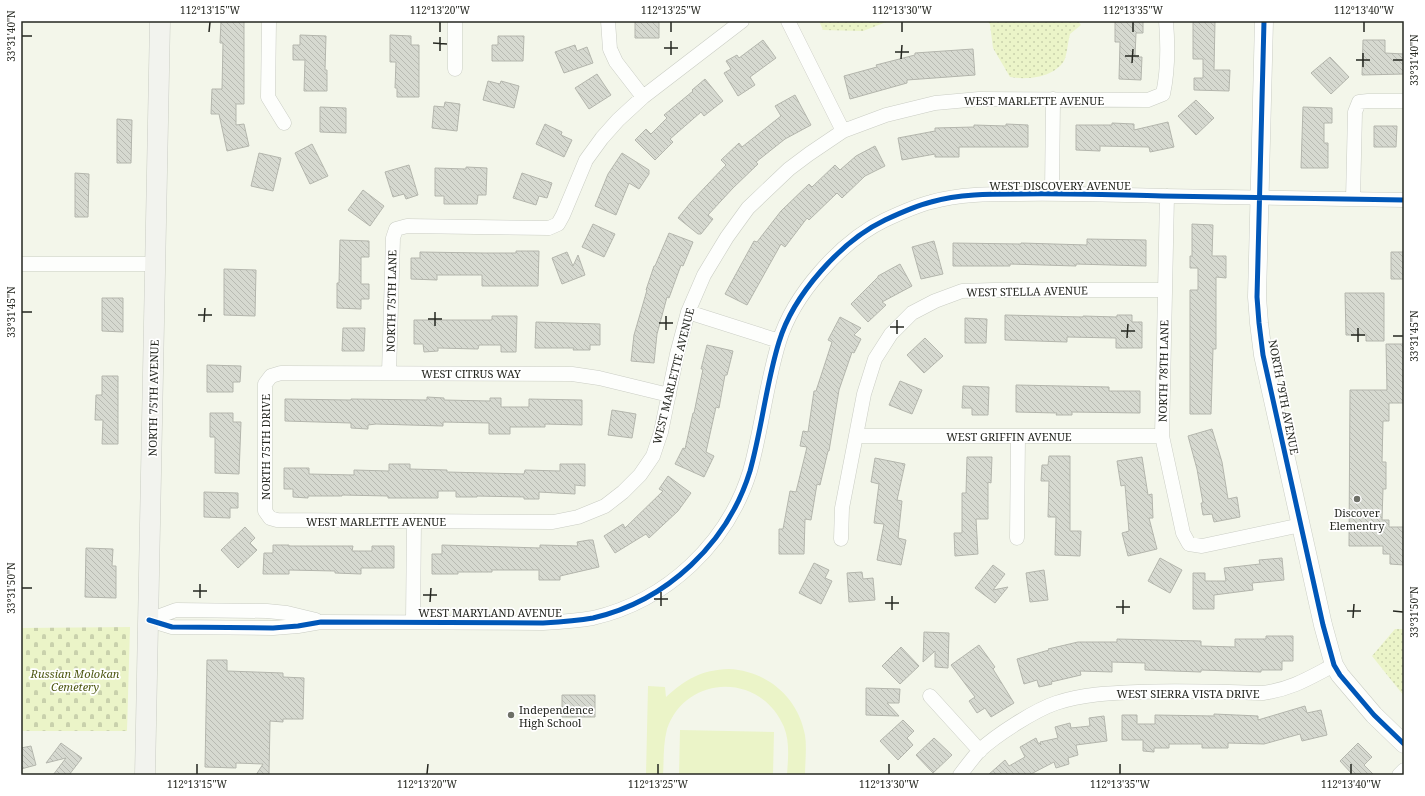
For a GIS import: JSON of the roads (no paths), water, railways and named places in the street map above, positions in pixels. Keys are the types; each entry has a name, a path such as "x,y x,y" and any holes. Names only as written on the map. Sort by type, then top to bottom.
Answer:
{"main road":[{"name":"NORTH 75TH AVENUE","path":"145,775 160,21"}],"street":[{"path":"269,21 268,97 284,123"},
{"path":"455,21 455,69"},
{"path":"608,21 610,49 616,62 643,97 742,21"},
{"path":"788,21 843,131"},
{"name":"WEST MARLETTE AVENUE","path":"270,518 277,520 553,522 578,517 605,506 623,492 640,475 653,456 661,432 677,354 688,312 704,275 727,237 748,208 789,169 843,131 886,115 935,103 979,98 1148,100 1163,94 1166,81 1166,21"},
{"name":"NORTH 79TH AVENUE","path":"1264,21 1257,297 1262,347 1326,639 1334,665 1340,675 1374,715 1404,744"},
{"name":"NORTH 75TH LANE","path":"389,373 393,238 396,229 407,226 549,228 558,224 586,160 614,124 643,97"},
{"path":"1052,193 1053,99"},
{"path":"1353,199 1355,112 1359,102 1368,100 1404,101"},
{"name":"WEST DISCOVERY AVENUE","path":"779,341 799,300 820,272 850,242 883,221 914,207 933,201 954,197 979,195 1052,193 1404,200"},
{"name":"NORTH 78TH LANE","path":"1166,196 1162,436 1183,533 1189,544 1202,546 1301,525"},
{"path":"21,264 156,264"},
{"name":"WEST STELLA AVENUE","path":"841,539 842,508 864,394 875,359 891,334 912,313 935,301 962,292 993,290 1165,290"},
{"path":"688,312 779,341"},
{"name":"WEST MARYLAND AVENUE","path":"149,620 176,610 183,610 268,611 287,613 321,622 543,623 568,622 592,618 615,612 636,603 662,588 683,573 706,551 725,525 742,493 760,432 779,341"},
{"name":"WEST CITRUS WAY","path":"271,376 281,373 572,374 599,378 669,395"},
{"name":"NORTH 75TH DRIVE","path":"270,518 264,511 265,384 271,376"},
{"name":"WEST GRIFFIN AVENUE","path":"856,436 1162,436"},
{"path":"1017,538 1018,436"},
{"path":"413,622 414,521"},
{"name":"WEST SIERRA VISTA DRIVE","path":"960,775 980,751 1023,719 1055,703 1080,697 1112,693 1158,691 1263,693 1295,686 1334,665"},
{"path":"930,696 980,751"},
{"path":"1398,775 1404,770"}],"place":[{"name":"Discover Elementry","path":"1357,499"},
{"name":"Independence High School","path":"511,715"}],"park label":[{"name":"Russian Molokan Cemetery","path":"75,679"}]}
